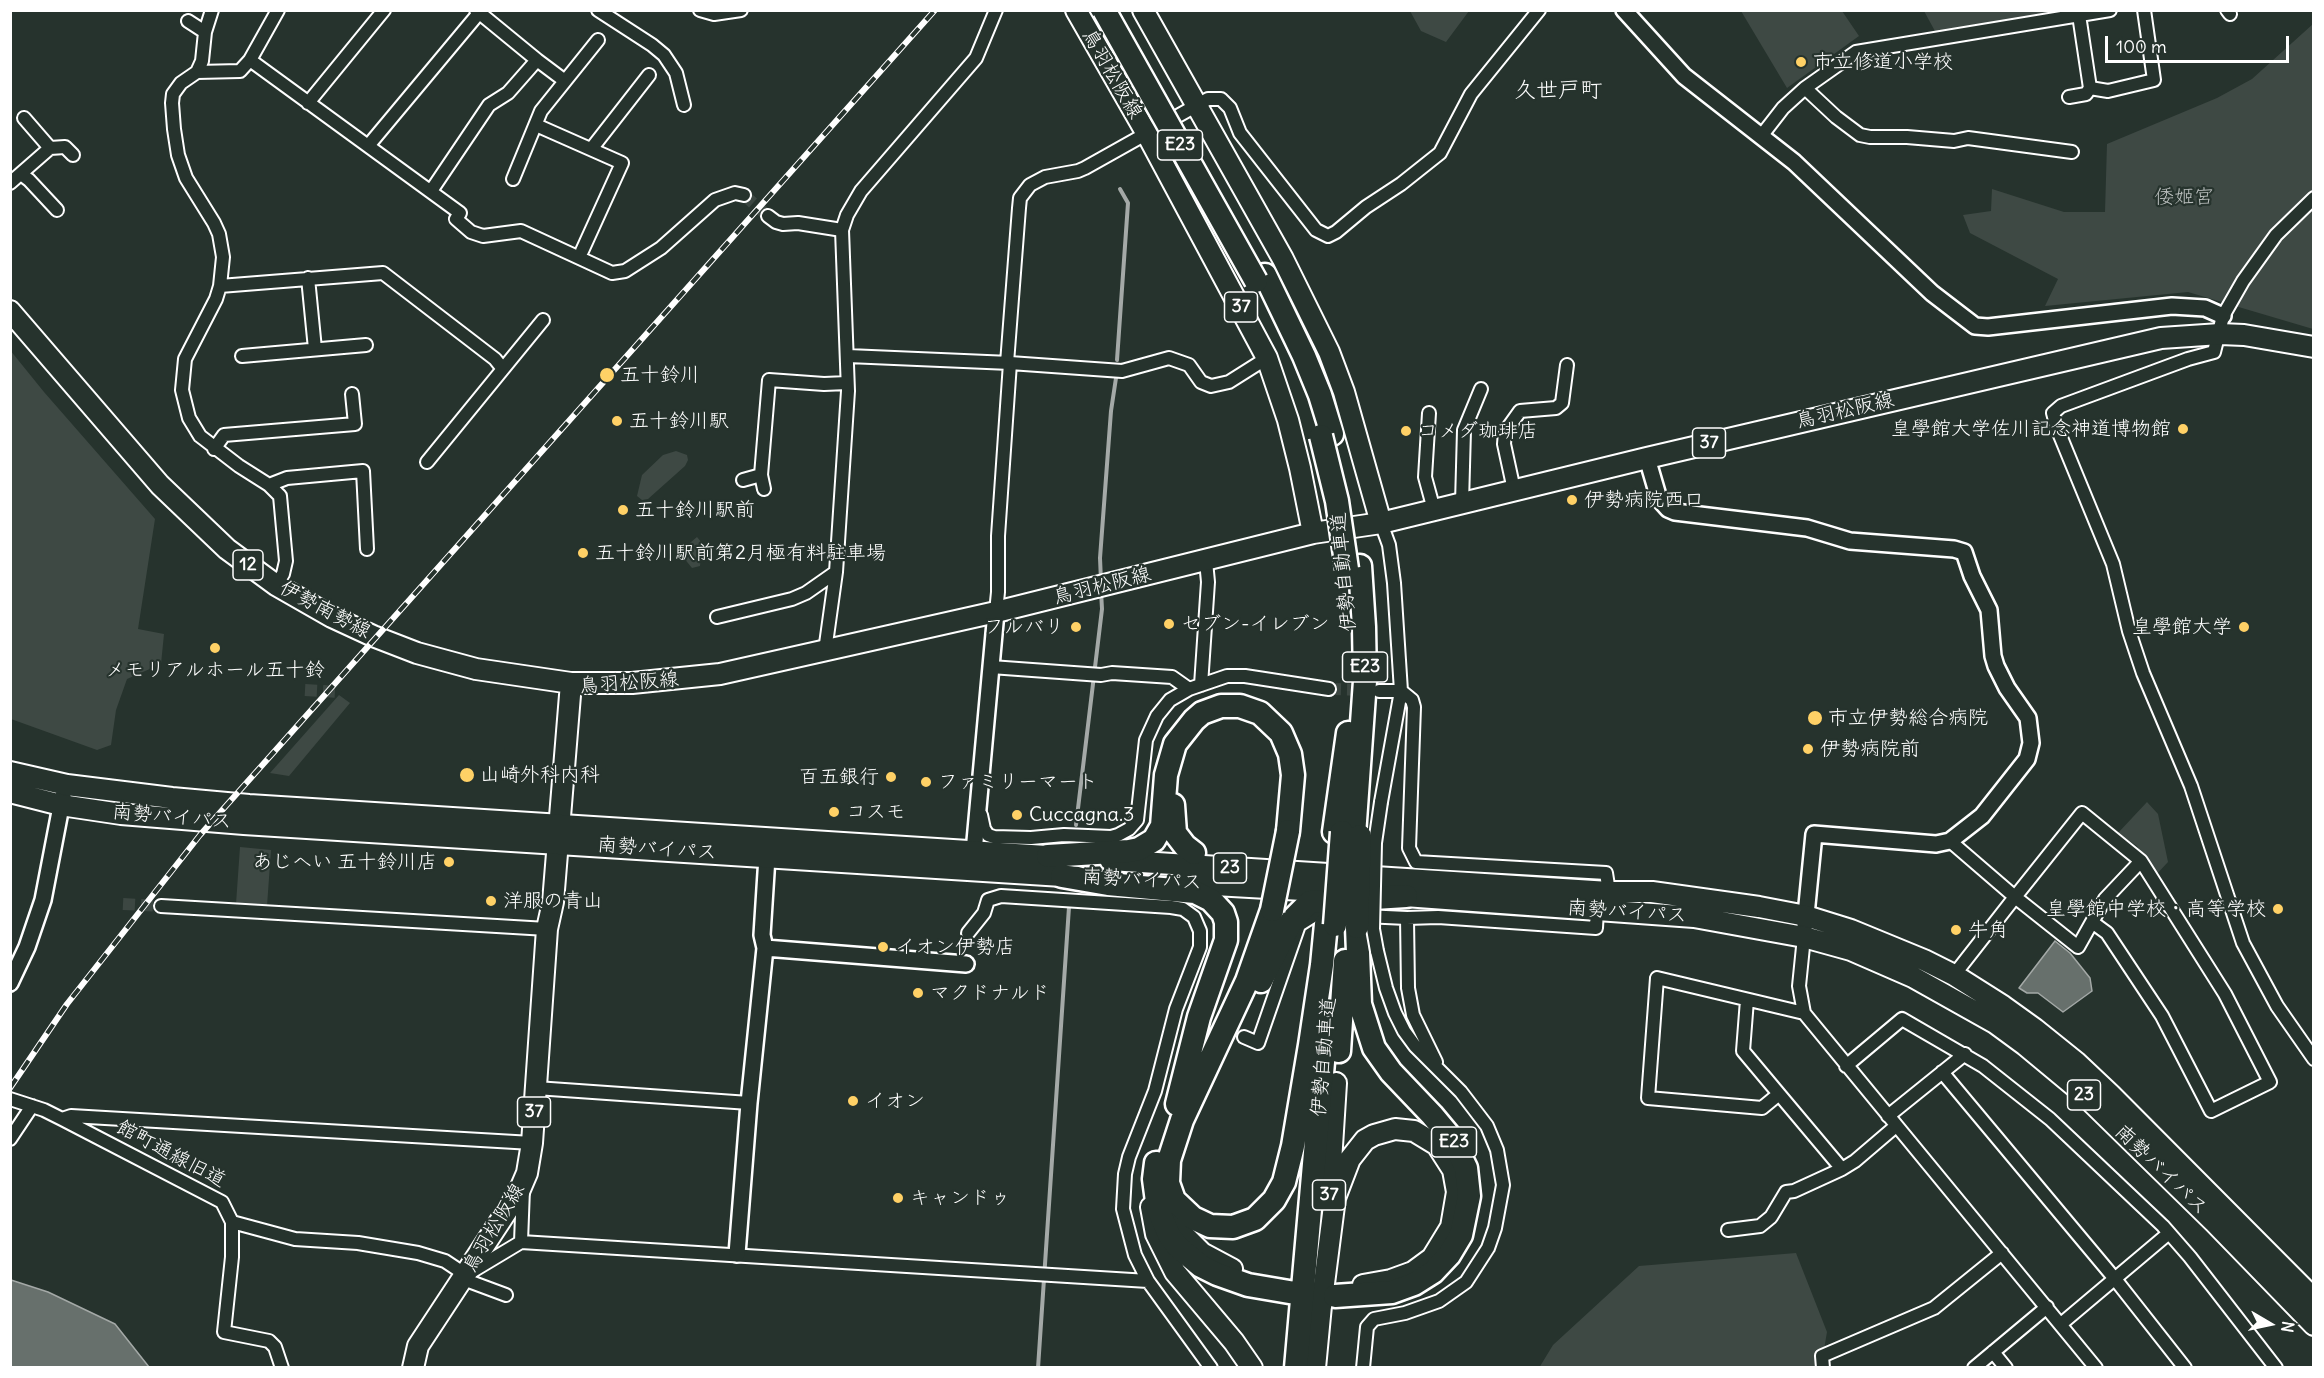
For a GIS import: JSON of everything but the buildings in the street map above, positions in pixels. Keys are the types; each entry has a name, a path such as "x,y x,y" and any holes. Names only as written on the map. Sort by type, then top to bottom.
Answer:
{"highway":[{"name":"伊勢自動車道","path":"1104,10 1261,278"},
{"name":"伊勢自動車道","path":"1116,10 1261,278 1327,435 1337,501 1354,567 1365,664 1359,767 1348,834"},
{"name":"伊勢自動車道","path":"1348,834 1348,732 1354,567"},
{"path":"1048,856 1129,851 1139,849 1154,840 1162,826 1166,775 1175,744 1202,713 1221,706 1240,706 1260,712 1281,733 1292,764 1293,786 1269,909 1240,978 1205,1042 1180,1112"},
{"path":"1194,852 1179,840 1173,826 1176,772 1182,751 1193,735 1206,722 1221,717 1238,716 1256,722 1269,732 1279,748 1286,779 1285,830"},
{"name":"E23","path":"1331,1296 1392,1292 1424,1279 1442,1264 1456,1246 1465,1222 1469,1196 1466,1168 1452,1139 1390,1072 1374,1048 1360,1004 1342,926 1348,834"},
{"path":"1062,876 1108,884 1195,892 1211,900 1223,914 1226,922 1226,940 1199,1017 1172,1148 1155,1195 1162,1222 1177,1246 1188,1256 1217,1274 1233,1280 1264,1288 1296,1288"},
{"path":"1180,1112 1224,1054 1285,932 1299,912 1310,903 1319,901 1406,896"},
{"name":"伊勢自動車道","path":"1336,1083 1342,926"},
{"name":"伊勢自動車道","path":"1296,1368 1342,926"},
{"name":"E23","path":"1161,1175 1180,1207 1193,1218 1210,1226 1233,1227 1248,1223 1262,1214 1274,1200 1284,1182 1293,1146 1322,965 1342,926"}],"main road":[{"name":"鳥羽松阪線","path":"1076,10 1147,134 1267,358 1288,420 1312,533"},
{"path":"1145,15 1282,259 1329,352 1344,392 1381,523"},
{"name":"伊勢南勢線","path":"10,311 159,485 227,549 276,585 332,617 373,636 417,652 476,669 571,683"},
{"name":"鳥羽松阪線","path":"413,1368 418,1347 524,1182 531,1143 547,929 553,902 571,683 632,683 680,680 720,674 996,612 1312,533 1381,523 2112,348 2222,325 2244,335 2313,347"},
{"name":"南勢バイパス","path":"10,772 67,785 172,798 558,834 767,857 1406,896 1596,919 1694,917 1804,937 1851,950 1913,977 1995,1023 2025,1045 2078,1089 2139,1148 2214,1221 2313,1325"},
{"name":"南勢バイパス","path":"10,792 61,805 121,814 244,824 558,834 974,852 1374,876 1608,882 1652,892 1698,897 1806,916 1851,930 1896,948 1954,975 2003,1006 2076,1062 2111,1095 2313,1299"},
{"path":"1194,852 1222,860 1329,868 1374,876"},
{"name":"37","path":"1331,1296 1336,1083"},
{"name":"37","path":"1315,1368 1331,1296 1335,1198 1350,1159 1365,1140 1384,1131 1405,1129 1430,1139 1449,1161 1457,1192 1451,1227 1440,1248 1422,1266 1402,1277 1331,1296"},
{"path":"1161,1175 1151,1207 1156,1234 1168,1260 1185,1285 1234,1342 1252,1368"}],"street":[{"path":"212,10 205,32 202,61 197,72 177,88 172,103 178,154 186,178 219,234 223,257 220,286 208,316 185,359 182,390 193,428 214,448 269,485 280,496 286,549 284,574 276,585"},
{"path":"197,72 240,71 250,60 278,10"},
{"path":"308,103 384,10"},
{"path":"598,10 664,55 681,84 684,105"},
{"path":"700,10 714,14 741,10"},
{"path":"825,651 836,572 848,382 842,230 847,215 861,191 976,58 996,10"},
{"path":"974,852 998,592 998,536 1018,207 1024,191 1045,177 1085,168 1215,98 1226,103 1240,133 1316,230 1328,236 1440,153 1471,94 1539,10"},
{"path":"1624,10 1683,76 1794,162 1932,293 1975,326 1988,327 2172,306 2205,308 2222,325"},
{"path":"1761,135 1783,108 1805,88 1849,56 1866,49 2110,10"},
{"path":"2090,88 2108,91 2154,80 2144,10"},
{"path":"369,146 478,12 565,81"},
{"path":"2069,97 2086,94 2090,88 2079,15"},
{"path":"188,21 205,32"},
{"path":"513,179 541,111 598,40"},
{"path":"250,60 431,190 460,213 456,219 475,234 483,236 521,231 612,273 618,273 661,248 715,200 735,193 744,195"},
{"path":"431,190 489,105 508,93 537,60"},
{"path":"592,148 649,75"},
{"path":"1805,88 1836,117 1860,135 1954,141 1968,138 2072,152"},
{"path":"24,118 50,148"},
{"path":"536,125 622,163 582,251"},
{"path":"10,183 50,148 65,147 73,155"},
{"path":"21,174 57,210"},
{"path":"2313,198 2276,235 2243,281 2222,325 2214,352 2188,359 2061,406 2054,412 2057,428 2113,564 2132,641 2143,673 2191,786 2243,943 2277,1006 2313,1059"},
{"path":"768,216 783,224 809,224 842,230"},
{"path":"220,286 378,272 388,275 495,359 503,369"},
{"path":"308,278 315,349"},
{"path":"427,462 543,320"},
{"path":"242,356 366,345"},
{"path":"848,356 1122,371 1169,358 1189,365 1204,384 1216,386 1237,377 1267,358"},
{"path":"1514,490 1504,444 1505,432 1520,411 1556,408 1562,403 1567,365"},
{"path":"764,489 761,475 769,380 824,384 848,382"},
{"path":"1462,503 1464,430 1480,389"},
{"path":"214,448 224,435 355,424 352,394"},
{"path":"1429,413 1425,477 1434,510"},
{"path":"1647,458 1659,499 1668,509 1675,512 1808,528 1850,541 1954,549 1964,552 1972,576 1989,610 1995,666 2028,718 2031,743 2027,759 1975,821 1950,841 1936,844 1814,834 1799,986 1804,1013 2096,1368"},
{"path":"269,485 287,478 363,471 367,549"},
{"path":"743,480 761,475"},
{"path":"1363,1368 1367,1327 1374,1319 1405,1313 1439,1301 1466,1282 1488,1248 1498,1217 1503,1185 1499,1158 1492,1137 1472,1106 1414,1046 1395,1013 1377,951 1373,929 1375,843 1401,691 1394,583 1389,545 1381,523"},
{"path":"1195,687 1208,582 1206,561"},
{"path":"717,617 792,599 806,593 836,572"},
{"path":"992,667 1101,675 1172,677 1195,687"},
{"path":"979,804 984,829 988,835 994,837 1031,838 1064,835 1111,837 1124,832 1137,820 1143,759 1151,728 1163,707 1170,700 1219,677 1234,675 1329,689"},
{"path":"1379,691 1401,691 1412,700 1414,707 1409,848 1416,862 1608,882"},
{"path":"10,982 27,947 43,900 67,785"},
{"path":"1954,975 2082,813 2141,861 2225,994 2270,1082 2211,1111 2162,1016 2108,933 2092,922"},
{"path":"1950,841 2078,947 2105,899 2141,861"},
{"path":"737,1254 749,1103 765,948 762,935 767,857"},
{"path":"968,933 984,913 988,900 1001,896 1183,909 1194,917 1201,939 1177,1006 1155,1091 1133,1143 1125,1174 1123,1209 1135,1255 1148,1281 1211,1368"},
{"path":"160,906 547,929"},
{"path":"1244,1037 1258,1043 1299,925 1318,913 1407,918 1596,919"},
{"path":"1407,918 1407,988 1413,1015 1441,1072"},
{"path":"765,948 966,964"},
{"path":"1779,1094 1762,1108 1648,1098 1657,978 1804,1013"},
{"path":"1747,1000 1743,1051 1842,1169"},
{"path":"1177,1006 1191,1012"},
{"path":"1846,1066 1902,1019 1965,1054 2016,1090 2050,1119 2169,1233 2276,1368"},
{"path":"1728,1230 1760,1226 1772,1217 1786,1192 1794,1191 1855,1161 1942,1072 1965,1054"},
{"path":"1942,1072 2115,1279 2185,1368"},
{"path":"536,1088 749,1103"},
{"name":"館町通線旧道","path":"10,1099 62,1119 218,1200 225,1207 232,1222"},
{"path":"10,1139 32,1106"},
{"path":"62,1119 72,1116 531,1143"},
{"path":"521,1242 524,1182"},
{"path":"282,1368 275,1347 269,1341 224,1332 232,1257 232,1222 295,1239 358,1243 418,1253 445,1261 465,1277 506,1295"},
{"path":"2061,1324 2169,1233"},
{"path":"465,1277 521,1242 1148,1281"},
{"path":"1823,1368 1822,1356 1934,1308 2002,1252"},
{"path":"1974,1368 2047,1307"},
{"path":"1993,1352 2006,1368"}],"green space":[{"path":"1410,11 1469,11 1446,42 1421,31"},
{"name":"市立修道小学校","path":"1741,11 1842,11 1859,36 1787,88"},
{"path":"1924,11 2078,11 1936,33"},
{"name":"倭姬宮","path":"2313,24 2313,329 2188,292 2045,306 2058,279 1970,233 1963,215 1991,211 1992,189 2064,212 2105,212 2107,144 2217,98 2252,79"},
{"path":"10,350 155,519 138,629 164,634 161,664 127,679 116,710 111,745 97,750 11,719"},
{"path":"676,451 687,455 688,460 685,466 648,499 642,500 637,496 642,475 663,455"},
{"path":"697,537 702,543 700,566 692,568 679,552"},
{"path":"339,695 350,703 289,776 270,773"},
{"path":"2147,802 2158,814 2168,862 2155,876 2137,846 2118,833"},
{"path":"240,847 271,850 267,906 236,904"},
{"path":"1796,1253 1827,1332 1821,1367 1539,1368 1553,1345 1639,1266"}],"shaded area":[{"path":"2055,941 2070,953 2090,978 2092,991 2063,1012 2038,993 2027,993 2019,988"},
{"path":"11,1280 48,1292 115,1324 149,1367 11,1367"}],"waterway":[{"path":"1117,360 1128,203 1120,189"},
{"path":"1101,581 1100,558 1111,411 1116,378"},
{"path":"1076,825 1102,609 1101,591"},
{"path":"1038,1368 1069,907"}],"tunnel":[{"path":"744,195 768,216"},
{"path":"1329,689 1369,690"},
{"path":"305,690 341,692"},
{"path":"123,904 161,906"},
{"path":"1196,1015 1244,1037"}],"railway":[{"path":"10,1088 67,1004 200,835 935,10"}],"place":[{"name":"市立修道小学校","path":"1801,62"},
{"name":"五十鈴川","path":"607,375"},
{"name":"五十鈴川駅","path":"617,421"},
{"name":"皇學館大学佐川記念神道博物館","path":"2183,429"},
{"name":"コメダ珈琲店","path":"1406,431"},
{"name":"伊勢病院西口","path":"1572,500"},
{"name":"五十鈴川駅前","path":"623,510"},
{"name":"五十鈴川駅前第2月極有料駐車場","path":"583,553"},
{"name":"セブン-イレブン","path":"1169,624"},
{"name":"フルバリ","path":"1076,627"},
{"name":"皇學館大学","path":"2244,627"},
{"name":"メモリアルホール五十鈴","path":"215,648"},
{"name":"市立伊勢総合病院","path":"1815,718"},
{"name":"伊勢病院前","path":"1808,749"},
{"name":"山崎外科内科","path":"467,775"},
{"name":"百五銀行","path":"891,777"},
{"name":"ファミリーマート","path":"926,782"},
{"name":"コスモ","path":"834,812"},
{"name":"Cuccagna.3","path":"1017,815"},
{"name":"あじへい 五十鈴川店","path":"449,862"},
{"name":"洋服の青山","path":"491,901"},
{"name":"皇學館中学校・高等学校","path":"2278,909"},
{"name":"牛角","path":"1956,930"},
{"name":"イオン伊勢店","path":"883,947"},
{"name":"マクドナルド","path":"918,993"},
{"name":"イオン","path":"853,1101"},
{"name":"キャンドゥ","path":"898,1198"}],"district":[{"name":"久世戸町","path":"1558,91"}]}
